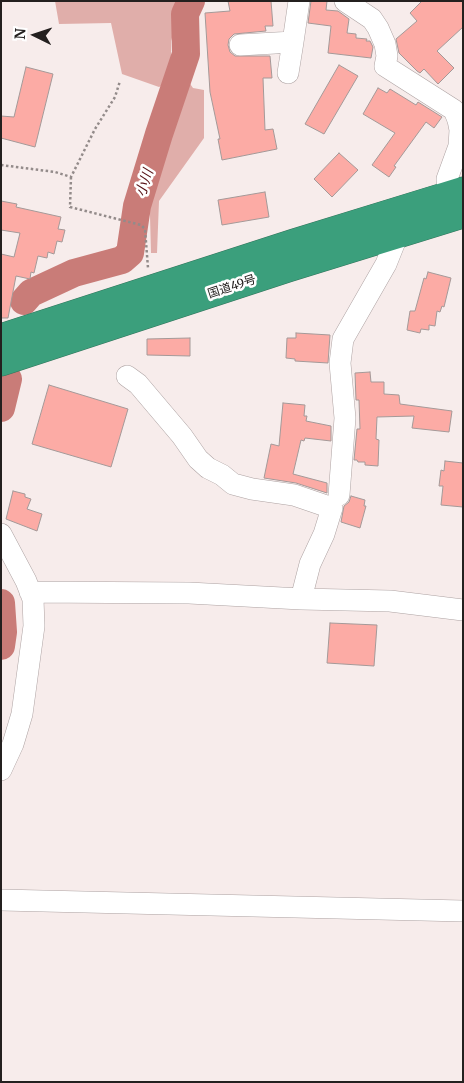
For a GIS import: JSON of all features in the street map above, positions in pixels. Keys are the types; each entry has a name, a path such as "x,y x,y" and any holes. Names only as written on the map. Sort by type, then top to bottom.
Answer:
{"highway":[{"name":"国道49号","path":"1,362 398,234 458,200"},
{"name":"国道49号","path":"1,338 294,242 458,200"}],"street":[{"path":"288,73 299,1"},
{"path":"345,1 372,19 378,28 386,44 388,56 385,66 454,110 460,130 459,146 448,179 458,200"},
{"path":"240,45 293,42"},
{"path":"339,495 345,418 340,363 343,339 386,264 398,234"},
{"path":"127,376 138,384 208,468 222,475 233,484 252,489 294,494 332,508 324,534 310,564 301,599"},
{"path":"1,534 33,599 34,626 22,714 13,744 1,770"},
{"path":"30,592 189,593 301,599 390,601 463,610"},
{"path":"1,900 463,911"}],"path":[{"path":"120,81 115,97 95,129 71,177 70,207 141,225 145,228 148,290"},
{"path":"1,165 55,172 71,177"}],"shaded area":[{"path":"55,1 186,1 179,15 171,41 171,62 166,84 159,87 122,74 111,23 59,24"},
{"path":"186,78 193,88 204,90 204,138 159,201 157,253 151,253 150,216 145,196"}],"building":[{"path":"228,1 271,1 273,26 265,26 266,31 234,34 229,39 228,45 230,52 235,56 270,56 272,78 263,78 265,130 273,129 277,149 222,160 218,139 220,139 210,92 205,13 230,11"},
{"path":"311,1 327,1 326,10 338,11 349,19 347,33 356,34 356,38 370,41 373,47 371,58 328,53 331,26 308,23"},
{"path":"422,1 463,1 463,27 437,51 454,68 438,84 424,69 420,73 399,53 396,39 417,21 410,13"},
{"path":"339,65 358,76 324,134 305,124"},
{"path":"26,67 53,74 35,147 1,138 1,116 14,117"},
{"path":"378,88 387,93 390,89 416,105 418,102 442,117 434,128 426,122 394,166 396,167 389,177 372,165 395,133 363,114"},
{"path":"339,153 358,170 332,197 314,179"},
{"path":"265,192 269,217 222,225 218,200"},
{"path":"1,201 17,204 16,207 61,217 58,229 65,230 62,242 57,241 54,254 48,252 47,258 38,256 34,273 31,272 30,279 16,276 8,318 1,318 1,254 14,257 20,233 1,230"},
{"path":"428,272 451,278 444,307 442,306 440,312 437,311 435,326 429,325 429,330 421,329 420,333 407,330 410,311 415,311 424,278 426,279"},
{"path":"296,333 330,335 328,363 295,361 295,359 286,358 287,338 296,338"},
{"path":"190,338 190,356 147,355 147,339"},
{"path":"370,372 371,382 384,382 384,394 399,395 400,404 452,411 449,432 412,428 414,416 377,417 376,439 379,440 378,466 365,465 365,462 354,460 357,429 360,429 359,400 356,400 355,373"},
{"path":"49,385 128,409 111,467 32,444"},
{"path":"283,403 305,405 304,416 307,416 306,421 331,426 331,441 305,438 304,441 301,440 293,474 327,483 327,493 296,483 264,478 271,444 279,446"},
{"path":"445,461 463,463 463,507 441,505 443,486 439,486 441,470 444,471"},
{"path":"13,491 25,494 25,497 31,499 27,509 42,514 37,531 6,519"},
{"path":"351,496 365,500 364,506 366,506 360,528 341,522 344,506 349,502"},
{"path":"330,623 377,625 374,666 327,663"}],"waterway":[{"name":"小川","path":"24,301 31,293 74,273 122,260 130,253 137,206 186,54 185,14 191,1"},
{"name":"小川","path":"1,408 8,379"},
{"name":"小川","path":"1,603 3,632 1,646"}]}
